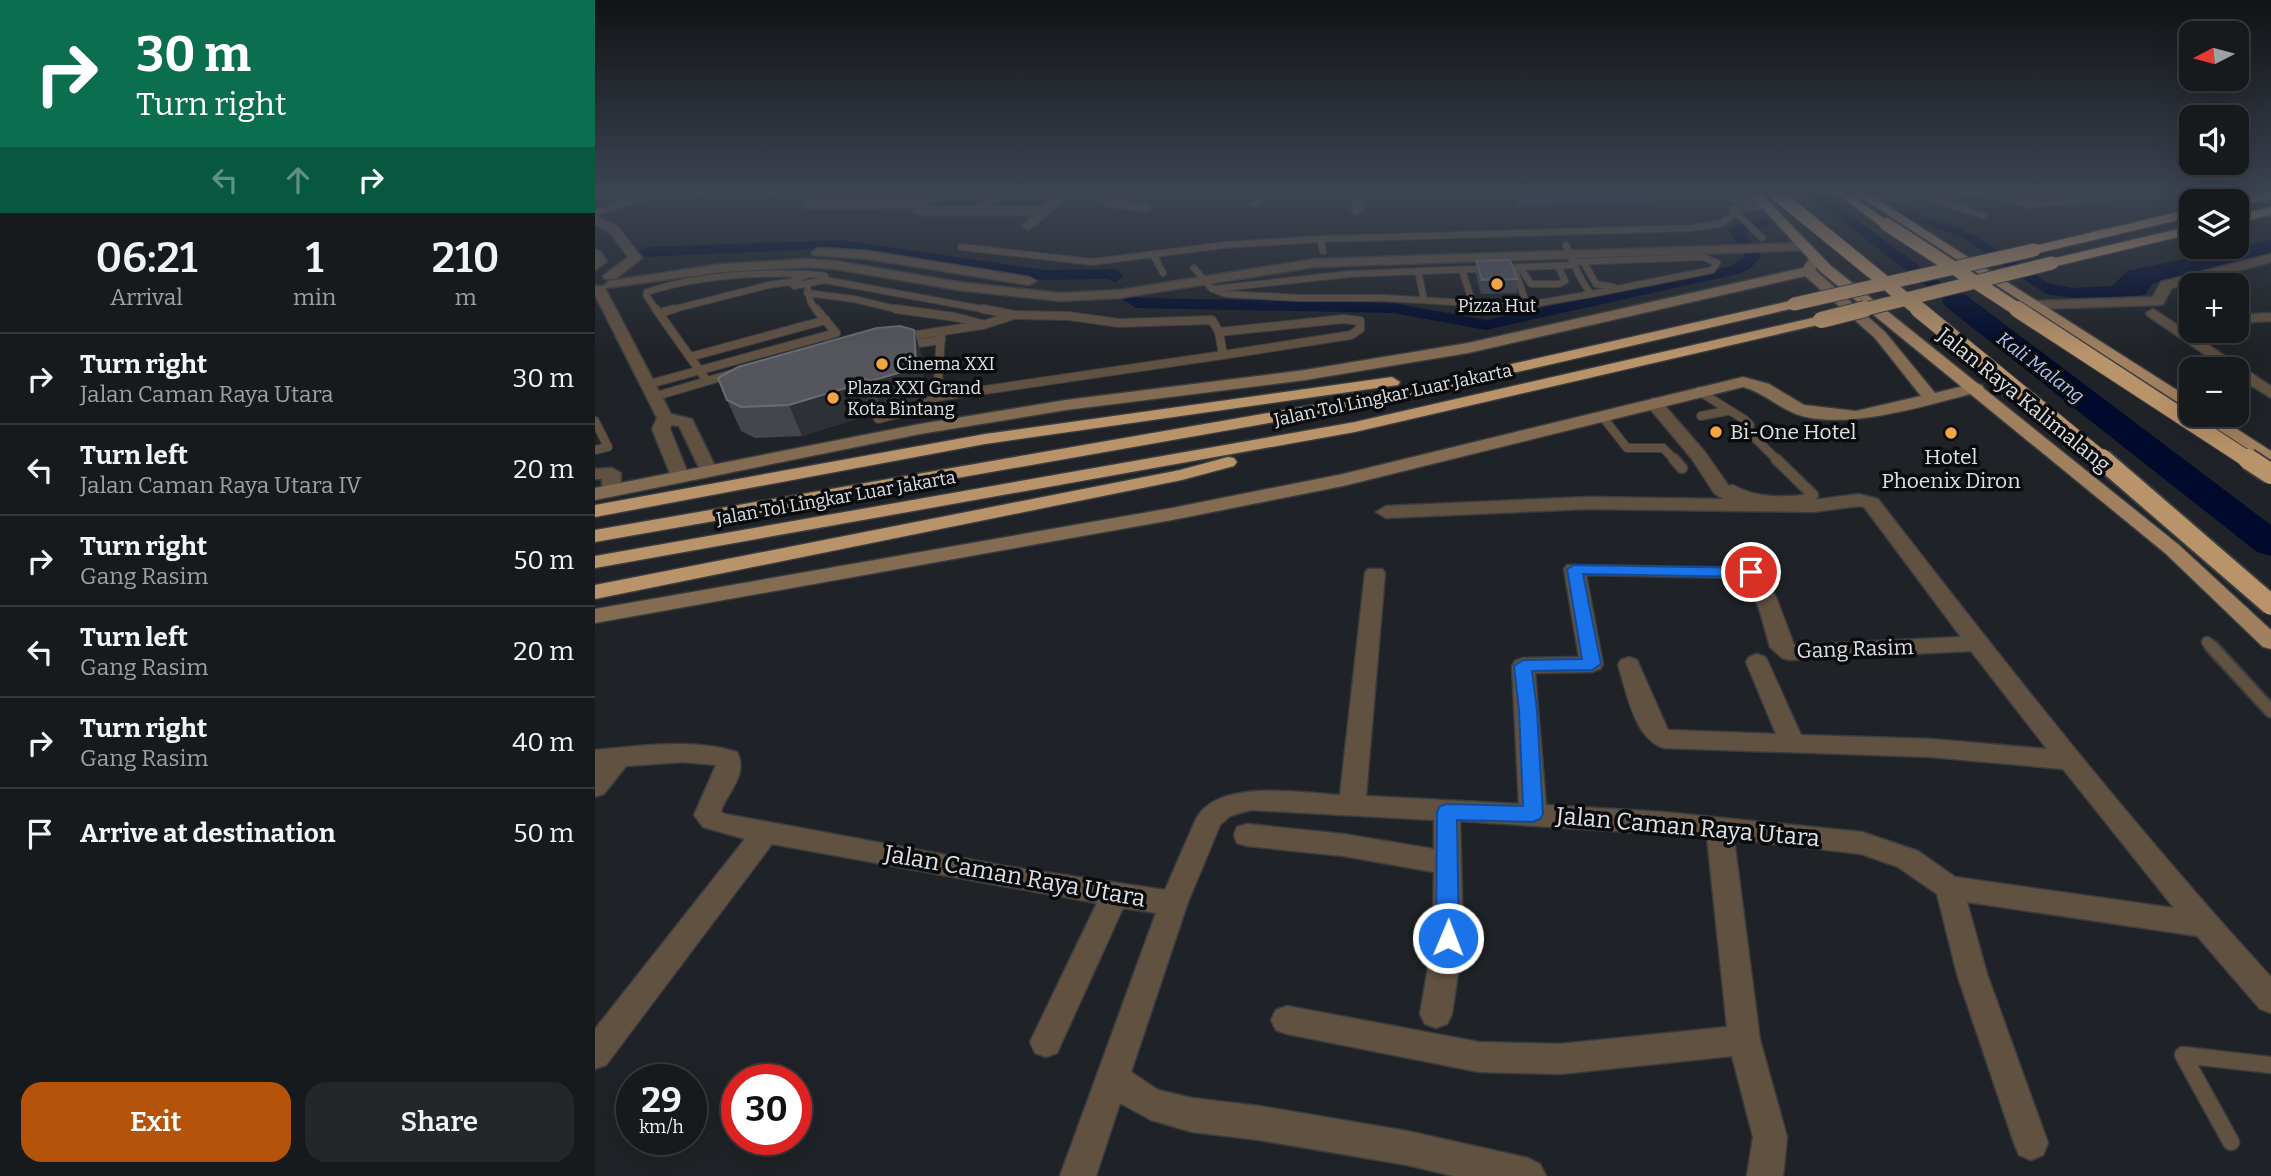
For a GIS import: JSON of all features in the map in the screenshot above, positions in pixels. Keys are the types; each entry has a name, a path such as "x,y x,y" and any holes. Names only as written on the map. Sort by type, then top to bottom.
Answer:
{"highway":[{"path":"1832,246 1863,267 2199,538 2271,605"},
{"path":"1922,246 2271,474"},
{"name":"Jalan Tol Lingkar Luar Jakarta","path":"595,536 1388,397 2052,246"},
{"name":"Jalan Tol Lingkar Luar Jakarta","path":"595,562 1355,427 1821,320 2124,246"},
{"path":"595,511 985,439 1365,387 1687,330"},
{"path":"595,592 1182,475 1355,427"}],"main road":[{"name":"Jalan Raya Kalimalang","path":"1800,246 2172,549 2271,642"},
{"path":"1941,246 2179,399"},
{"path":"2222,427 2271,459"}],"street":[{"path":"602,284 635,258 626,246"},
{"path":"602,284 724,258 830,251 1043,283 1085,283 1163,273 1203,279 1270,256 1318,246"},
{"path":"1502,246 1573,257"},
{"path":"602,284 788,263 836,265 958,286 1061,297 1119,294 1315,263 1573,257 1706,246"},
{"path":"1783,246 1806,253 1880,335 1930,397"},
{"path":"603,492 920,429 1053,407 1402,360 1522,337 1806,253"},
{"path":"595,254 600,261 595,266"},
{"path":"2035,305 2158,301 2166,285 2271,258"},
{"path":"602,284 665,418 687,423 708,470"},
{"path":"2153,313 2218,357"},
{"path":"2249,320 2267,320"},
{"path":"2169,324 2179,324"},
{"path":"2249,378 2271,393"},
{"path":"595,616 1185,512 1343,480 1743,382 1763,387 1800,410 1856,416 1976,388"},
{"path":"1656,402 1699,456 1721,489 1742,504"},
{"path":"665,418 661,429 680,476"},
{"path":"595,474 612,474 603,492"},
{"path":"1386,512 1588,503 1813,506 1859,500 1871,503 1977,643 2205,925 2271,999"},
{"name":"Gang Rasim","path":"1533,814 1523,666 1592,664 1574,569 1751,572 1757,579 1777,628 1781,648 1790,653 1864,652 1977,643"},
{"path":"1352,806 1375,573"},
{"path":"1757,662 1793,745"},
{"path":"1629,666 1658,736 1682,741 1931,748 2073,761"},
{"name":"Jalan Caman Raya Utara","path":"606,758 711,755 728,759 729,772 713,796 707,815 723,824 1115,895 1174,902 1209,819 1221,809 1251,800 1447,812 1533,814 1719,828 1862,843 1908,859 1949,888 2205,925"},
{"path":"595,787 606,758"},
{"path":"1436,1014 1448,938 1447,812"},
{"path":"1719,828 1744,1040 1770,1137 1765,1176"},
{"path":"595,1054 766,832"},
{"path":"1248,835 1343,845 1448,863"},
{"path":"1949,888 1972,974 2031,1143"},
{"path":"1045,1042 1115,895"},
{"path":"1078,1176 1174,902"},
{"path":"1287,1020 1479,1057 1560,1059 1744,1040"},
{"path":"1112,1078 1151,1104 1192,1115 1259,1123 1407,1148 1528,1176"}],"lane":[{"path":"961,247 1092,262 1219,246"},
{"path":"1154,256 1163,273"},
{"path":"1573,257 1596,284 1611,287 1716,266"},
{"path":"1573,257 1591,294"},
{"path":"1203,279 1558,266 1573,257 1703,257 1717,263 1716,266"},
{"path":"1517,268 1531,284 1558,285 1565,281 1558,266"},
{"path":"1203,279 1226,294 1527,304 1663,281 1711,270 1716,266"},
{"path":"1517,268 1527,304"},
{"path":"1462,270 1473,304"},
{"path":"1418,271 1424,300"},
{"path":"1346,273 1346,297"},
{"path":"707,381 646,295 654,289 688,282 772,274 810,274 825,276 825,280"},
{"path":"659,313 768,285 790,282 810,274"},
{"path":"1297,277 1300,298"},
{"path":"807,290 825,280 1015,314 1069,316 1119,323 1212,320 1219,332 1223,355"},
{"path":"790,282 807,290 908,312 966,319 983,325"},
{"path":"918,296 941,283"},
{"path":"934,299 958,286"},
{"path":"807,290 811,303 845,341"},
{"path":"890,348 983,325 1015,314"},
{"path":"876,415 878,419 914,410 937,397 1351,335 1360,329 1360,321 1343,319 1219,332"},
{"path":"690,357 825,320"},
{"path":"650,391 700,370 836,333"},
{"path":"886,339 941,336"},
{"path":"937,397 941,336"},
{"path":"715,350 724,363"},
{"path":"650,391 707,381 744,370"},
{"path":"1656,402 1735,493 1783,500 1810,499 1813,495 1749,432 1750,425 1740,415 1727,411 1699,391"},
{"path":"1701,416 1727,411"},
{"path":"1602,416 1627,447 1632,450 1660,447 1682,468"},
{"path":"595,421 608,447 595,450"},
{"path":"2207,642 2271,711"},
{"path":"2231,1142 2183,1055 2271,1065"}],"shaded area":[{"path":"1975,246 1991,246 2048,283 2073,288 2112,286 2127,271 2183,259 2249,259 2249,246 2271,246 2271,254 2196,273 2179,273 2179,277 2152,284 2145,295 2088,300 2046,294"}],"building":[{"path":"1510,260 1517,279 1482,280 1476,261"},
{"path":"900,326 914,330 916,362 908,370 871,381 863,378 859,384 789,405 741,407 727,400 718,378 738,367 877,328"}],"waterway":[{"path":"646,252 806,246"},
{"path":"853,246 1044,275 1113,274 1115,277"},
{"path":"1128,298 1136,303 1393,308 1486,325 1736,270 1747,264 1753,256 1746,246"},
{"name":"Kali Malang","path":"1883,246 1956,301"},
{"name":"Kali Malang","path":"1956,301 2271,544"}],"place":[{"name":"Pizza Hut","path":"1497,284"},
{"name":"Cinema XXI","path":"882,364"},
{"name":"Plaza XXI Grand Kota Bintang","path":"833,398"},
{"name":"Bi-One Hotel","path":"1716,432"},
{"name":"Hotel Phoenix Diron","path":"1951,433"}],"route":[{"path":"1448,938 1447,812 1533,814 1523,666 1592,664 1574,569 1605,572 1751,572"}]}
